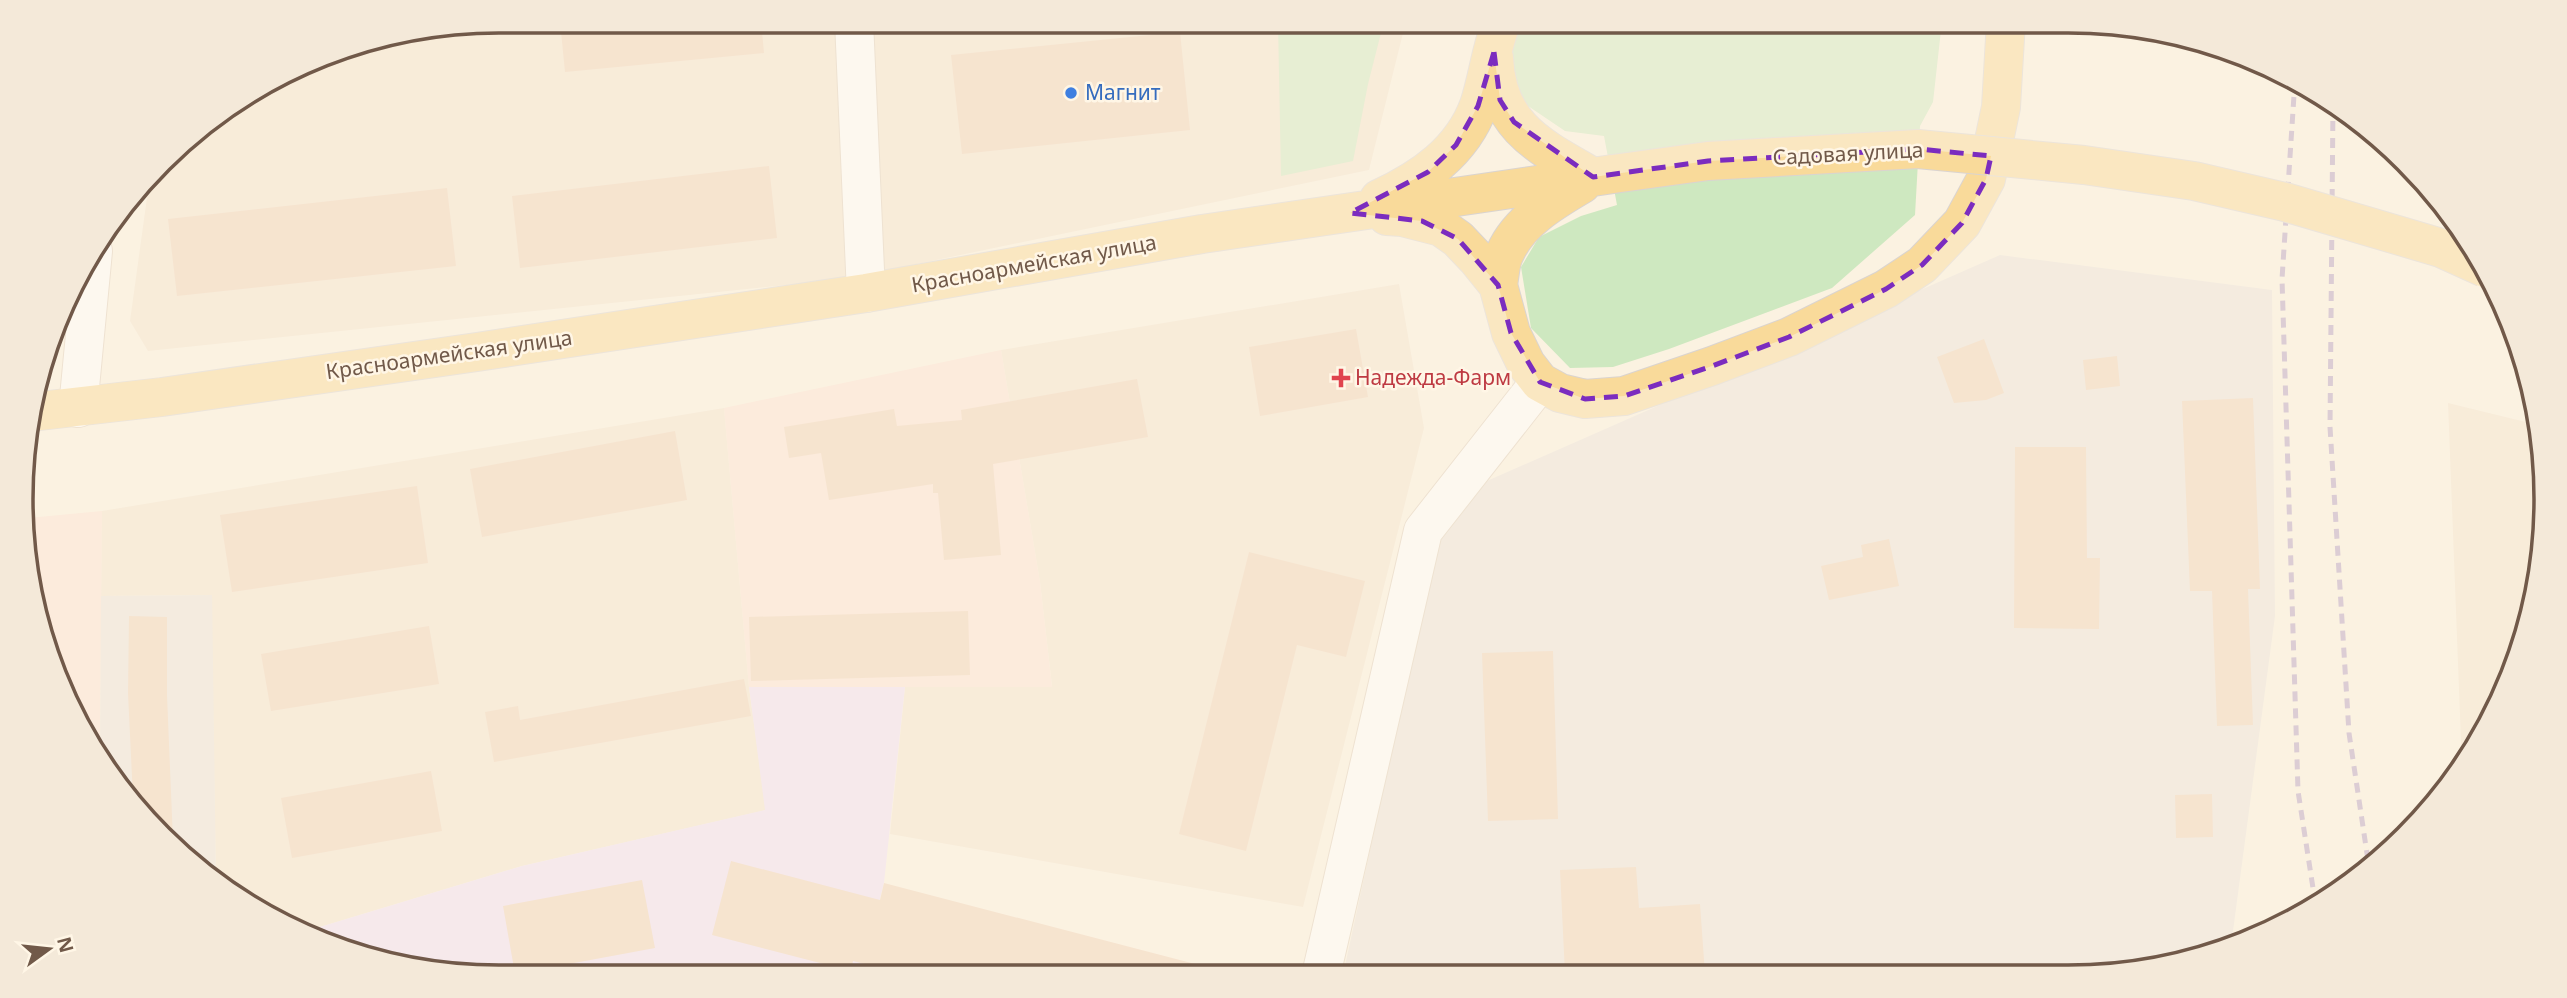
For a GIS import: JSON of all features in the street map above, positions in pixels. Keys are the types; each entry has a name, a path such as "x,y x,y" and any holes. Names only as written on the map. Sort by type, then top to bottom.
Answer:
{"main road":[{"path":"1350,213 1402,217 1441,227 1458,239 1498,285 1511,333 1526,363 1540,382 1560,393 1585,399 1624,396 1789,337 1886,289 1922,265 1962,223 1986,180 2001,107 2005,33"},
{"path":"1498,37 1495,79 1500,100 1514,122 1554,155 1603,176"},
{"path":"1350,213 1429,172 1456,145 1478,106 1498,37"},
{"name":"Садовая улица","path":"1202,234 1708,161 1918,149 2084,165 2194,181 2285,202 2441,248 2467,260"},
{"path":"1498,285 1504,255 1515,235 1541,211 1603,176"},
{"name":"Красноармейская улица","path":"41,411 450,356 866,293 1202,234"}],"street":[{"path":"855,33 866,293"},
{"path":"78,408 91,276"},
{"path":"1323,965 1423,531 1540,382"}],"highlighted area":[{"path":"1494,52 1500,100 1514,122 1593,177 1708,161 1918,149 1991,156 1986,179 1962,223 1922,265 1886,289 1789,337 1712,366 1624,396 1585,399 1540,382 1511,333 1498,285 1458,239 1422,221 1350,213 1428,172 1456,145 1478,106"}],"shaded area":[{"path":"499,33 1403,33 1369,170 845,279 148,351 130,321 148,194 170,170 215,129 293,81 349,58 408,42"},
{"path":"2000,255 2272,290 2275,616 2233,934 2159,956 2098,964 1345,965 1446,499"},
{"path":"1399,284 1424,428 1303,907 890,834 905,687 1052,686 1040,582 1001,350"},
{"path":"1001,350 1040,582 1052,687 749,687 724,408"},
{"path":"2448,403 2527,422 2533,469 2530,560 2518,620 2486,705 2461,748"},
{"path":"724,408 749,687 766,810 522,866 318,928 293,917 216,870 211,595 101,596 102,511"},
{"path":"102,511 100,739 81,705 49,620 37,560 34,517"},
{"path":"212,595 216,870 149,806 129,783 100,739 101,596"},
{"path":"749,687 905,687 884,883 863,965 469,964 378,949 318,928 522,866 765,810"}],"green space":[{"path":"1278,33 1381,33 1353,161 1281,176"},
{"path":"1516,33 1941,33 1933,102 1920,126 1915,215 1832,288 1613,367 1570,368 1531,328 1521,267 1539,237 1581,216 1617,205 1604,136 1565,131 1519,100 1506,52"}],"building":[{"path":"561,33 762,33 764,53 565,72"},
{"name":"Магнит","path":"1180,33 1190,130 962,154 951,55"},
{"path":"769,166 777,238 520,268 512,196"},
{"path":"447,188 456,266 177,296 168,219"},
{"path":"1356,329 1368,397 1260,416 1249,347"},
{"path":"1984,339 2004,393 1986,400 1954,403 1937,357"},
{"path":"2117,356 2120,386 2086,390 2083,360"},
{"path":"1137,379 1148,437 993,464 1001,555 944,560 938,493 933,493 933,484 829,500 821,453 789,458 784,427 894,409 897,426 962,420 961,410"},
{"path":"2253,398 2260,589 2248,589 2253,725 2217,726 2212,591 2190,591 2182,401"},
{"path":"675,431 687,500 482,537 470,469"},
{"path":"2015,447 2086,447 2087,558 2100,558 2099,629 2014,628"},
{"path":"417,486 428,563 232,592 220,515"},
{"path":"1889,539 1899,586 1829,600 1821,566 1863,557 1861,545"},
{"path":"1249,552 1365,581 1346,657 1297,645 1246,851 1179,834"},
{"path":"968,611 970,675 751,681 749,617"},
{"path":"129,616 167,617 173,830 132,787 128,693"},
{"path":"429,626 439,684 271,711 261,654"},
{"path":"1553,651 1558,819 1488,821 1482,653"},
{"path":"744,679 751,716 494,762 485,712 518,706 520,720"},
{"path":"431,771 442,831 292,858 281,798"},
{"path":"2212,794 2213,837 2176,838 2175,795"},
{"path":"731,861 880,900 884,883 1199,965 869,965 853,961 852,965 828,965 712,935"},
{"path":"1636,867 1639,908 1700,904 1704,965 1565,965 1560,870"},
{"path":"642,880 655,948 563,965 513,965 503,906"}],"railway":[{"path":"2294,92 2282,279 2298,791 2314,894"},
{"path":"2333,116 2330,427 2349,733 2367,856"}],"place":[{"name":"Магнит","path":"1071,93"},
{"name":"Надежда-Фарм","path":"1341,378"}]}
